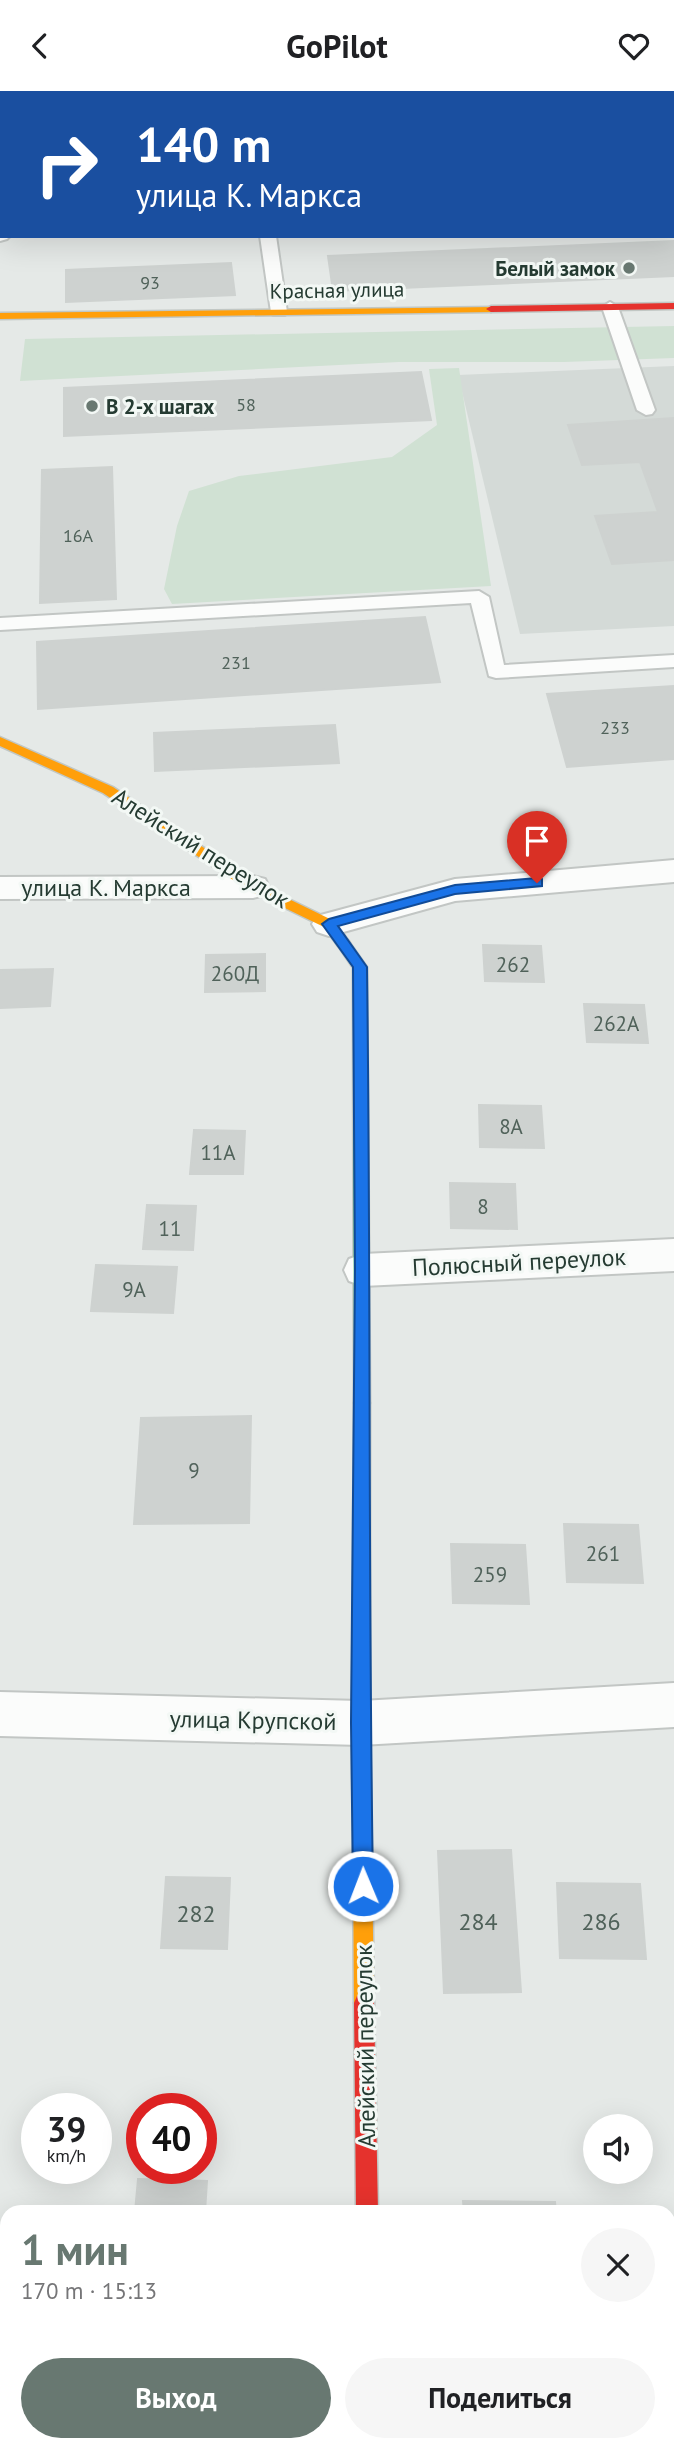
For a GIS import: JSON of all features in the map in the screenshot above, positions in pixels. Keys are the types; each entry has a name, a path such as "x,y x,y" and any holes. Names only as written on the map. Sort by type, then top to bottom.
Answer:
{"street":[{"name":"Красная улица","path":"0,316 674,306"},
{"name":"Алейский переулок","path":"0,741 108,790 253,887 329,924 360,967 363,1270 361,1723 368,2205"},
{"path":"329,924 455,890 674,871"},
{"name":"улица К. Маркса","path":"0,888 253,887"},
{"name":"Полюсный переулок","path":"363,1270 674,1255"},
{"name":"улица Крупской","path":"0,1714 361,1723 674,1705"}],"lane":[{"path":"268,238 279,312"},
{"path":"610,307 646,410"},
{"path":"0,624 479,597 496,672 674,661"}],"shaded area":[{"path":"674,366 674,626 520,634 458,375"}],"green space":[{"path":"674,326 674,358 564,362 399,362 20,381 25,339"},
{"path":"459,368 491,586 172,604 164,589 177,526 189,491 239,476 392,457 437,425 429,369"}],"building":[{"path":"674,241 674,276 333,291 328,256"},
{"path":"231,263 235,295 66,302 66,270"},
{"path":"421,372 431,420 64,436 64,388"},
{"path":"674,418 674,560 612,564 595,516 658,512 640,462 582,465 568,425"},
{"path":"112,467 116,599 40,603 42,470"},
{"path":"425,617 440,682 38,709 37,642"},
{"path":"674,686 674,759 567,767 547,694"},
{"path":"335,725 339,763 155,771 154,733"},
{"path":"483,945 541,946 544,982 485,981"},
{"path":"265,954 265,991 205,992 206,955"},
{"path":"53,969 50,1006 0,1008 0,970"},
{"path":"584,1004 644,1005 648,1043 587,1042"},
{"path":"479,1105 541,1106 544,1148 480,1147"},
{"path":"194,1130 245,1131 243,1174 190,1174"},
{"path":"450,1183 515,1184 517,1229 451,1228"},
{"path":"147,1205 196,1206 193,1250 143,1249"},
{"path":"96,1265 177,1267 173,1313 91,1311"},
{"path":"251,1416 249,1523 134,1524 141,1418"},
{"path":"564,1524 638,1525 643,1583 567,1582"},
{"path":"451,1544 525,1545 529,1604 453,1603"},
{"path":"511,1850 521,1992 444,1993 438,1851"},
{"path":"166,1877 230,1878 227,1949 161,1948"},
{"path":"557,1883 640,1884 646,1959 560,1958"},
{"path":"138,2184 207,2184 205,2205 136,2205"},
{"path":"463,2201 555,2202 555,2205 463,2205"}],"traffic: fast":[{"path":"343,943 360,967 362,1403"}],"traffic: slow":[{"path":"0,316 491,309"},
{"path":"0,741 108,790 253,887 329,924 343,943"},
{"path":"362,1403 364,2003"}],"traffic: jam":[{"path":"491,309 674,306"},
{"path":"364,2003 367,2205"}],"place":[{"name":"Белый замок","path":"629,268"},
{"name":"В 2-х шагах","path":"92,406"}],"route":[{"path":"363,1886 360,967 329,924 455,890 537,883"}]}
